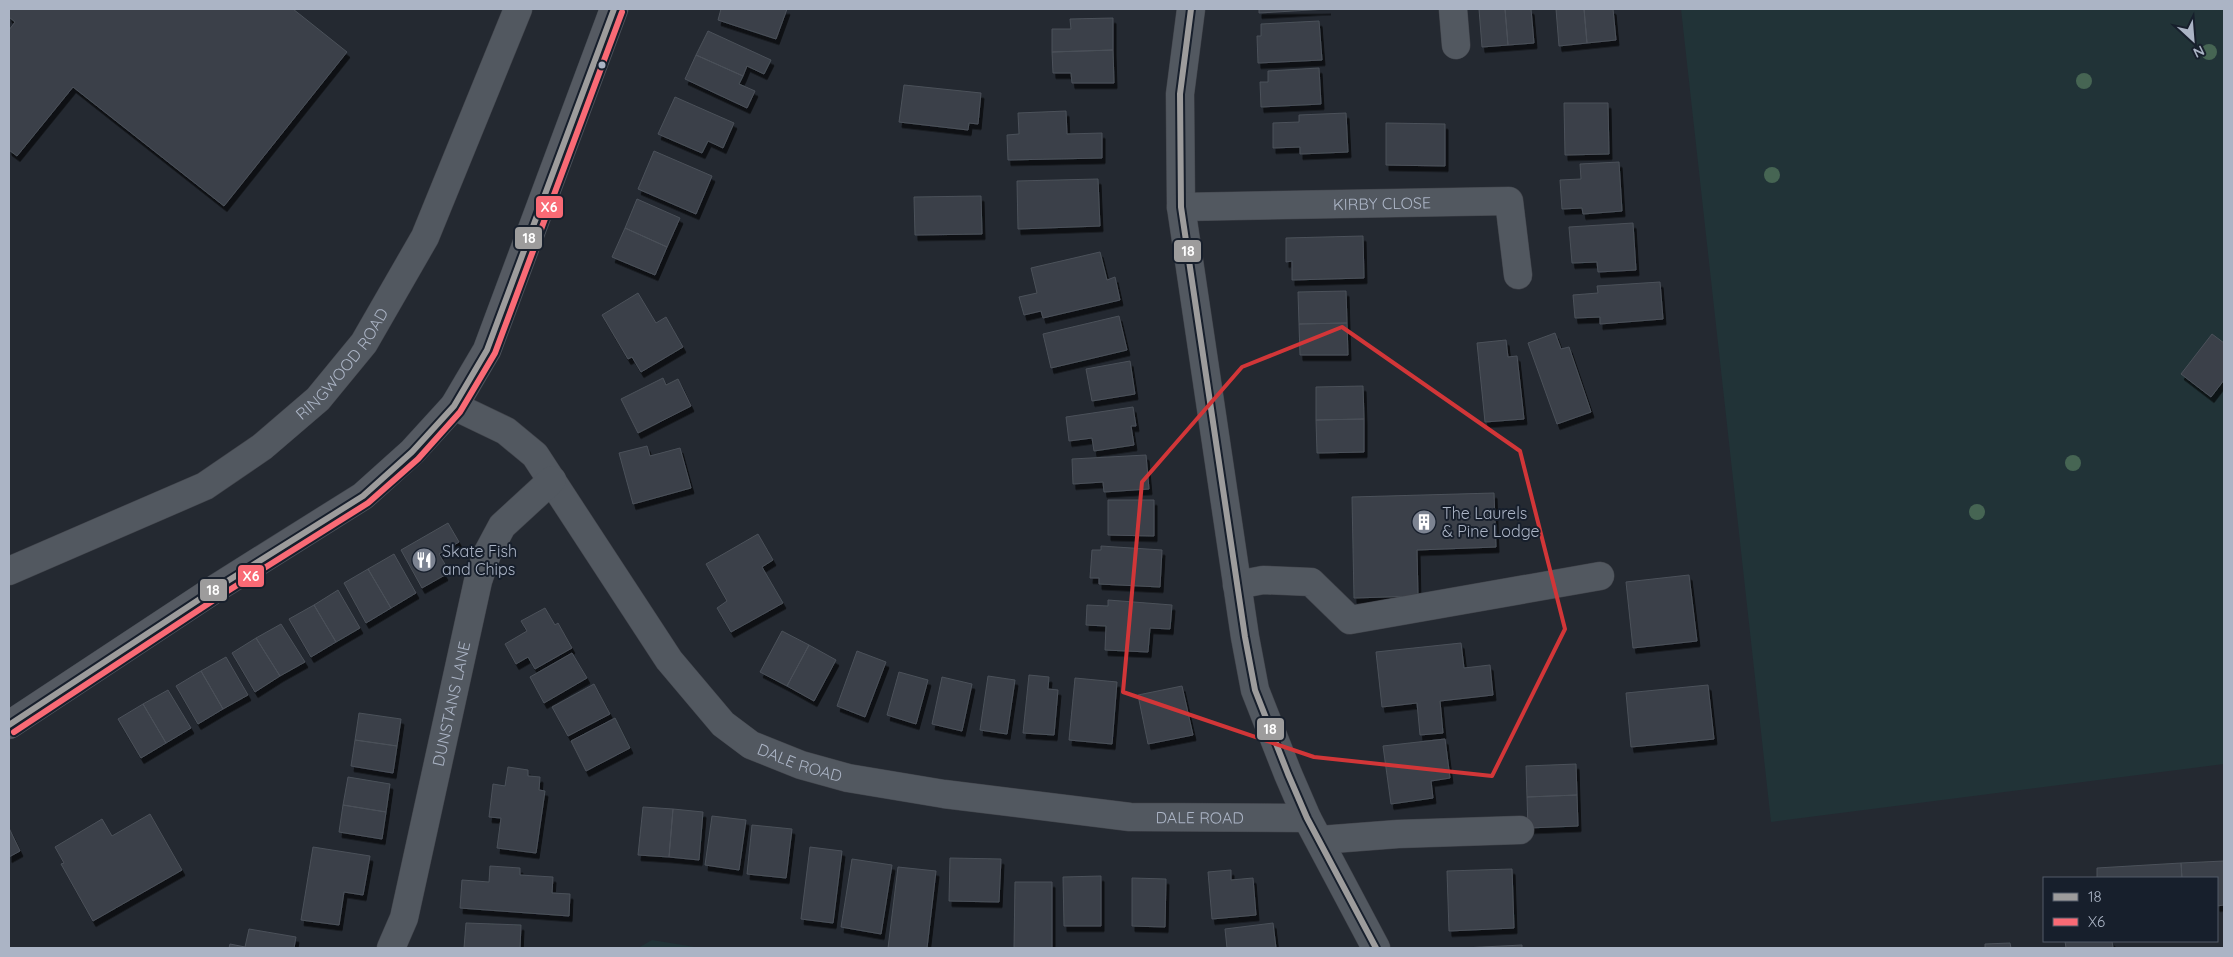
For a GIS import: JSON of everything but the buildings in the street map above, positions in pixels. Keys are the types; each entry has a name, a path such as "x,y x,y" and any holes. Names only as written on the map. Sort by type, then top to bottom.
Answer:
{"main road":[{"path":"9,725 218,586 363,496 412,452 454,406 487,350 614,9"}],"street":[{"name":"RINGWOOD ROAD","path":"9,572 205,486 262,447 318,399 364,343 425,237 518,9"},
{"path":"1191,9 1180,94 1181,206 1237,585 1255,690 1314,829 1376,948"},
{"path":"1453,9 1456,45"},
{"name":"KIRBY CLOSE","path":"1181,206 1509,201 1518,275"},
{"name":"DALE ROAD","path":"454,406 506,431 535,456 670,660 723,724 752,745 801,766 848,778 944,794 1130,817 1398,834 1520,830"},
{"name":"DUNSTANS LANE","path":"391,948 404,918 478,581 487,554 502,526 552,480"},
{"path":"1237,585 1263,580 1311,582 1350,620 1600,576"}],"highlighted area":[{"path":"1342,327 1520,451 1565,629 1492,776 1314,757 1123,692 1142,482 1242,367"}],"shaded area":[{"path":"1681,9 2224,9 2224,764 1771,822"},
{"path":"652,940 701,948 638,948"}],"transit line":[{"name":"18","path":"9,725 218,587 363,496 412,452 454,406 487,350 614,9"},
{"name":"18","path":"1191,9 1180,94 1181,207 1245,637 1255,690 1307,818 1376,948"},
{"name":"X6","path":"14,732 223,594 368,503 418,459 460,412 495,353 622,12"}],"place":[{"name":"The Laurels & Pine Lodge","path":"1424,522"},
{"name":"Skate Fish and Chips","path":"424,560"}]}
